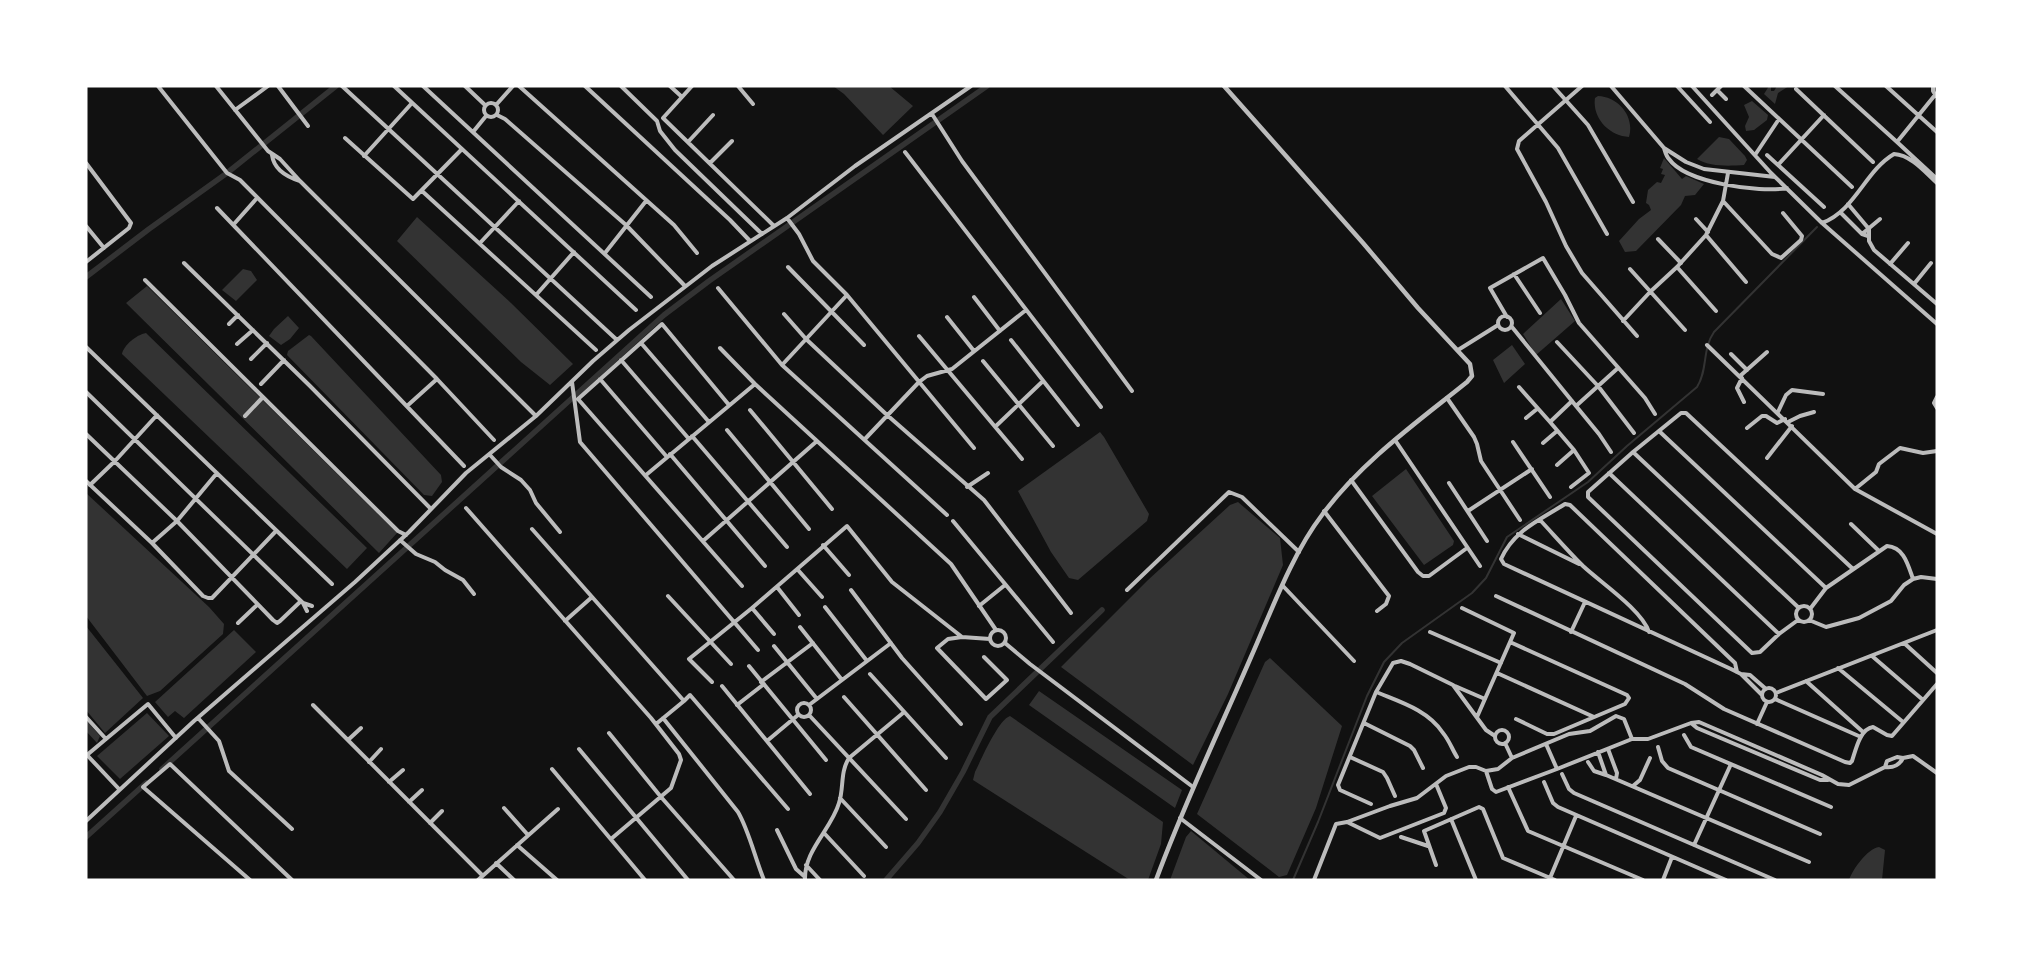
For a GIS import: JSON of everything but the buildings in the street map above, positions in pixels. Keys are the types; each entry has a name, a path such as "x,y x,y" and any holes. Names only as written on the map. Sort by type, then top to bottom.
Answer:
{"street":[{"path":"158,86 227,173 240,180 437,379 494,440"},
{"path":"216,86 270,153 280,159 536,416"},
{"path":"235,110 268,86"},
{"path":"278,86 308,126"},
{"path":"342,86 617,340"},
{"path":"394,86 636,310"},
{"path":"423,86 651,297"},
{"path":"465,86 485,105"},
{"path":"496,105 513,86"},
{"path":"519,86 674,225 697,253"},
{"path":"585,86 730,220 750,241"},
{"path":"621,86 657,121 660,131 675,150 762,234"},
{"path":"672,86 682,98"},
{"path":"692,86 663,118 774,226"},
{"path":"738,86 753,104"},
{"path":"962,86 966,90"},
{"path":"86,820 199,719 310,614 316,612 406,535 466,473 536,416 617,340 712,266 787,218 845,173 972,86"},
{"path":"1156,880 1193,787 1283,586 1299,552 1324,511 1351,480 1395,440 1472,376 1470,364 1411,300 1224,86"},
{"path":"1505,86 1558,148 1607,234"},
{"path":"1553,86 1592,132 1634,202"},
{"path":"1582,86 1519,140 1517,149 1546,202 1574,263 1637,336"},
{"path":"1611,86 1664,148 1668,158 1676,166 1715,182 1756,190 1773,191 1787,188"},
{"path":"1677,86 1710,122"},
{"path":"1692,86 1755,155 1822,223 1937,324"},
{"path":"1744,86 1852,187"},
{"path":"1835,86 1937,179"},
{"path":"1886,86 1937,132"},
{"path":"1897,142 1936,96 1933,86"},
{"path":"1712,95 1719,88 1726,99"},
{"path":"1796,90 1872,162"},
{"path":"364,156 412,103"},
{"path":"485,105 491,103 496,105"},
{"path":"485,105 483,111 486,116"},
{"path":"496,105 497,115"},
{"path":"932,114 962,161 1132,391"},
{"path":"486,116 497,115 505,119 626,225 685,286"},
{"path":"688,142 714,115"},
{"path":"1778,165 1824,115"},
{"path":"473,132 486,116"},
{"path":"1755,155 1779,118"},
{"path":"345,138 410,198 415,199 462,149"},
{"path":"710,163 732,141"},
{"path":"1664,148 1695,166 1704,169 1776,177"},
{"path":"904,152 1101,407"},
{"path":"270,153 274,164 280,171 300,181"},
{"path":"1822,223 1841,213 1867,179 1894,154 1902,154 1908,158 1937,183"},
{"path":"1767,155 1824,208"},
{"path":"86,163 131,223 129,228 86,262"},
{"path":"1623,321 1681,263 1707,233 1723,201 1728,173"},
{"path":"422,191 596,350"},
{"path":"234,224 257,198"},
{"path":"605,253 646,200"},
{"path":"480,243 519,201"},
{"path":"1723,201 1772,254 1781,258 1801,240 1802,236 1783,213"},
{"path":"1848,204 1869,229 1868,236 1872,247 1937,304"},
{"path":"217,208 464,466"},
{"path":"1841,213 1862,234 1868,236"},
{"path":"787,218 799,234 813,261 846,294 974,448"},
{"path":"1696,219 1746,282"},
{"path":"1862,234 1880,219"},
{"path":"86,226 104,248"},
{"path":"1658,239 1681,263"},
{"path":"1890,264 1908,243"},
{"path":"536,295 574,252"},
{"path":"1611,452 1512,326 1512,320 1507,317 1490,288 1543,258 1566,295 1579,323 1645,398 1655,414"},
{"path":"184,263 267,343 431,509"},
{"path":"1914,284 1931,263"},
{"path":"788,267 864,345"},
{"path":"1677,267 1716,311"},
{"path":"1630,269 1685,330"},
{"path":"1514,274 1540,313"},
{"path":"145,280 398,531 406,535"},
{"path":"718,288 782,365 947,515"},
{"path":"782,365 846,294"},
{"path":"974,297 1000,331"},
{"path":"865,439 919,382 927,376 949,370 1026,310"},
{"path":"784,314 806,339 887,415 984,500 1071,613"},
{"path":"229,324 238,315"},
{"path":"947,317 974,351"},
{"path":"1458,350 1498,325 1499,319 1507,317"},
{"path":"729,405 662,324 578,399 646,474 742,586"},
{"path":"1498,325 1505,331 1512,326"},
{"path":"237,344 253,330"},
{"path":"919,336 1022,459"},
{"path":"1011,340 1078,424"},
{"path":"1558,342 1598,386 1634,433"},
{"path":"251,359 267,343"},
{"path":"641,343 709,422"},
{"path":"1707,346 1778,412 1855,489 1937,534"},
{"path":"86,348 332,584"},
{"path":"720,348 755,384 951,564 996,630"},
{"path":"1744,402 1737,388 1741,377 1766,352"},
{"path":"1731,354 1747,370"},
{"path":"261,384 284,360"},
{"path":"621,360 787,547"},
{"path":"983,361 1053,446"},
{"path":"1576,406 1618,368"},
{"path":"407,406 437,379"},
{"path":"600,379 766,566"},
{"path":"996,426 1043,381"},
{"path":"572,382 580,442 758,650"},
{"path":"646,474 755,384"},
{"path":"1519,387 1574,450 1589,473 1571,487"},
{"path":"1778,412 1786,395 1792,390 1823,394"},
{"path":"86,392 302,602 310,614"},
{"path":"245,416 263,397"},
{"path":"1937,397 1934,403 1937,408"},
{"path":"1447,398 1478,444 1480,460 1520,520"},
{"path":"1550,422 1572,401"},
{"path":"1526,418 1537,408"},
{"path":"750,410 832,508"},
{"path":"1798,620 1778,634 1760,652 1752,653 1586,495 1633,452 1681,413 1686,412 1853,569"},
{"path":"1747,428 1762,416 1766,416 1777,423 1814,412"},
{"path":"90,485 157,415"},
{"path":"1766,458 1792,426"},
{"path":"727,430 809,529"},
{"path":"1543,443 1557,431"},
{"path":"1659,431 1826,588"},
{"path":"86,434 177,520 257,605 277,623 302,602"},
{"path":"1395,440 1480,566"},
{"path":"703,540 817,441"},
{"path":"1513,442 1550,498"},
{"path":"1855,489 1876,472 1879,464 1900,448 1923,453 1937,451"},
{"path":"1557,465 1574,450"},
{"path":"1633,452 1799,608"},
{"path":"490,455 497,464 521,480 530,490 536,503 560,532"},
{"path":"1468,512 1532,469"},
{"path":"152,543 177,520 217,473"},
{"path":"967,487 988,473"},
{"path":"1609,474 1778,634"},
{"path":"1351,480 1418,572 1423,576 1429,576 1467,548"},
{"path":"86,481 152,543 203,596 208,598 212,598 276,531"},
{"path":"1449,483 1487,541"},
{"path":"1127,590 1229,492 1237,494 1247,502 1299,552"},
{"path":"1767,702 1739,673 1735,663 1570,505 1565,504 1518,534 1506,547 1501,562 1739,673 1750,675 1766,689 1771,688 1776,693"},
{"path":"466,508 656,724 675,748 681,760 671,788 611,839"},
{"path":"1324,511 1389,596 1386,604 1377,611"},
{"path":"1540,520 1583,566 1638,614 1647,625 1649,632"},
{"path":"953,521 1052,642"},
{"path":"1851,524 1879,551"},
{"path":"712,682 689,659 798,570 823,545 847,526 892,582 962,637"},
{"path":"532,529 684,701"},
{"path":"1518,534 1583,566"},
{"path":"400,540 422,557 457,576 474,594"},
{"path":"823,545 848,575"},
{"path":"1810,608 1826,588 1887,546 1893,546 1901,551 1913,579"},
{"path":"798,570 822,597"},
{"path":"1809,620 1819,625 1830,626 1859,618 1891,601 1904,585 1913,579 1921,577 1937,579"},
{"path":"979,606 1005,585"},
{"path":"1283,586 1354,661"},
{"path":"777,587 798,615"},
{"path":"851,590 902,658 961,724"},
{"path":"668,596 731,664"},
{"path":"1496,596 1685,684 1715,705 1850,763 1862,735 1873,727 1892,736 1937,684"},
{"path":"565,621 592,597"},
{"path":"302,602 312,606"},
{"path":"1571,632 1585,602"},
{"path":"238,623 257,605"},
{"path":"1798,620 1796,614 1799,608 1804,606 1810,608"},
{"path":"825,607 868,661"},
{"path":"752,608 774,634"},
{"path":"1462,608 1513,630 1513,636 1477,717"},
{"path":"1798,620 1804,622 1809,620 1812,615 1810,608"},
{"path":"800,627 842,680"},
{"path":"1005,643 997,647 992,644 990,639 991,633 1001,630 1005,634 1005,643 1030,664 1193,787"},
{"path":"1776,693 1936,630"},
{"path":"1430,632 1501,664"},
{"path":"984,657 1006,680 986,700 937,648 948,639 962,637 990,639"},
{"path":"1510,642 1627,695 1629,698 1625,704 1550,734 1516,719"},
{"path":"737,705 813,643"},
{"path":"809,705 891,643"},
{"path":"1904,643 1937,672"},
{"path":"774,646 817,699"},
{"path":"1872,656 1923,700"},
{"path":"1372,804 1338,788 1376,692 1387,671 1397,661 1410,664 1485,699"},
{"path":"749,666 826,760"},
{"path":"1838,668 1903,722"},
{"path":"1497,672 1594,716"},
{"path":"870,674 946,758"},
{"path":"1806,681 1862,735"},
{"path":"1453,685 1486,730 1495,736 1498,743 1505,743"},
{"path":"722,686 810,794"},
{"path":"1762,695 1766,689"},
{"path":"1376,692 1413,707 1428,717 1444,733 1457,757"},
{"path":"1775,699 1776,693"},
{"path":"656,724 690,696 788,809"},
{"path":"844,697 926,790"},
{"path":"1757,724 1767,702 1775,699 1862,735"},
{"path":"119,789 88,755 148,704 176,738"},
{"path":"798,715 796,711 800,704 809,705"},
{"path":"313,705 482,875"},
{"path":"809,705 811,712 809,715"},
{"path":"805,878 806,866 812,851 831,824 840,798 843,770 849,758 904,712"},
{"path":"766,741 798,715 801,717 809,715"},
{"path":"809,715 906,818"},
{"path":"1314,880 1334,826 1417,798 1446,776 1470,767 1486,771 1504,766 1512,758 1569,734 1590,731 1616,716 1624,719 1632,739"},
{"path":"86,717 106,739"},
{"path":"664,718 738,812 764,880"},
{"path":"199,719 219,742 229,771 292,829"},
{"path":"1486,771 1496,792 1632,739 1653,738 1698,722 1822,775 1838,784 1849,785 1885,767 1891,768 1896,766 1900,764 1903,758"},
{"path":"1364,723 1410,746 1423,768"},
{"path":"1691,723 1697,728 1820,780 1828,780"},
{"path":"348,740 360,728"},
{"path":"1495,736 1497,732 1504,731 1509,737 1505,743"},
{"path":"609,733 661,797 734,880"},
{"path":"1684,735 1691,746 1831,807"},
{"path":"1737,745 1739,740"},
{"path":"1505,743 1512,758"},
{"path":"1546,744 1556,769"},
{"path":"1658,747 1662,761 1668,768 1820,834"},
{"path":"1608,748 1617,773 1616,779"},
{"path":"369,762 381,749"},
{"path":"579,749 688,880"},
{"path":"1598,752 1606,775"},
{"path":"1885,767 1887,761 1896,757 1913,756 1937,773"},
{"path":"1350,758 1383,772 1395,796"},
{"path":"1633,786 1640,780 1650,758"},
{"path":"1588,762 1594,771 1809,862"},
{"path":"250,880 143,787 170,764 292,880"},
{"path":"1694,845 1731,764"},
{"path":"552,769 645,880"},
{"path":"390,782 403,770"},
{"path":"1562,774 1569,789 1574,793 1775,880"},
{"path":"1544,782 1554,805 1726,880"},
{"path":"1347,822 1380,838 1444,813 1446,808 1436,784"},
{"path":"1508,788 1528,831 1643,880"},
{"path":"410,802 422,790"},
{"path":"840,798 886,847"},
{"path":"1436,865 1424,830 1481,807 1504,858 1556,880"},
{"path":"504,808 528,835"},
{"path":"478,880 558,809"},
{"path":"430,823 442,811"},
{"path":"1550,879 1576,816"},
{"path":"1180,818 1261,880"},
{"path":"1451,819 1476,880"},
{"path":"777,830 796,869 805,878"},
{"path":"824,833 864,876"},
{"path":"1401,837 1428,846"},
{"path":"517,845 557,880"},
{"path":"1663,880 1672,857"},
{"path":"496,863 514,880"},
{"path":"806,866 820,880"}],"shaded area":[{"path":"833,86 889,86 913,106 883,135 844,94"},
{"path":"1769,86 1771,86 1771,91 1774,91 1777,86 1789,86 1778,93 1775,104 1764,94"},
{"path":"1598,96 1613,100 1624,109 1630,122 1629,137 1615,133 1603,125 1596,112 1595,98"},
{"path":"1752,101 1768,115 1767,120 1754,130 1746,131 1745,126 1749,117 1744,105"},
{"path":"1719,137 1729,139 1745,156 1747,160 1744,165 1714,165 1697,159"},
{"path":"1664,158 1682,179 1686,176 1704,184 1695,195 1685,196 1681,205 1636,251 1625,252 1619,241 1639,219 1651,210 1646,203 1648,190 1657,182 1661,183 1665,175 1661,174 1663,169 1660,168"},
{"path":"417,217 511,303 573,364 550,385 521,362 397,241"},
{"path":"243,269 251,271 257,280 236,301 222,290"},
{"path":"147,286 397,533 379,553 126,303"},
{"path":"1561,299 1575,321 1536,355 1523,334"},
{"path":"288,316 299,328 290,339 281,345 269,336"},
{"path":"146,333 367,548 347,569 122,354 125,347 131,341"},
{"path":"309,335 441,475 442,482 432,496 424,495 287,355 288,351"},
{"path":"1512,345 1525,364 1504,383 1493,360"},
{"path":"1100,432 1149,514 1147,521 1078,580 1069,578 1051,552 1018,491"},
{"path":"1406,469 1454,541 1453,545 1424,565 1372,496"},
{"path":"86,493 209,607 224,624 223,634 160,691 147,696 86,616"},
{"path":"1238,502 1280,538 1283,565 1228,694 1193,765 1061,667 1148,580 1230,505"},
{"path":"86,626 143,698 105,733 86,710"},
{"path":"234,630 256,652 184,718 175,711 168,717 155,702"},
{"path":"1270,658 1342,726 1316,808 1287,875 1279,877 1197,814 1265,662"},
{"path":"1039,691 1182,790 1175,808 1029,705"},
{"path":"147,713 169,736 120,779 97,756"},
{"path":"1010,716 1163,822 1161,844 1148,880 1130,880 973,780 975,772 995,732 1005,719"},
{"path":"86,720 100,736 97,743 86,731"},
{"path":"1191,831 1250,880 1170,880 1186,837"},
{"path":"1879,847 1885,850 1882,880 1849,880 1861,860 1870,851"}],"waterway":[{"path":"86,277 227,173 336,86"},
{"path":"162,769 664,315 709,281 987,86"},
{"path":"1293,880 1318,822 1367,696 1384,662 1402,643 1472,593 1486,578 1507,537 1588,482 1627,446 1697,387 1703,374 1708,345 1714,332 1817,227"},
{"path":"886,880 918,843 940,812 963,772 990,717 1102,610"},
{"path":"86,837 146,783"}]}
